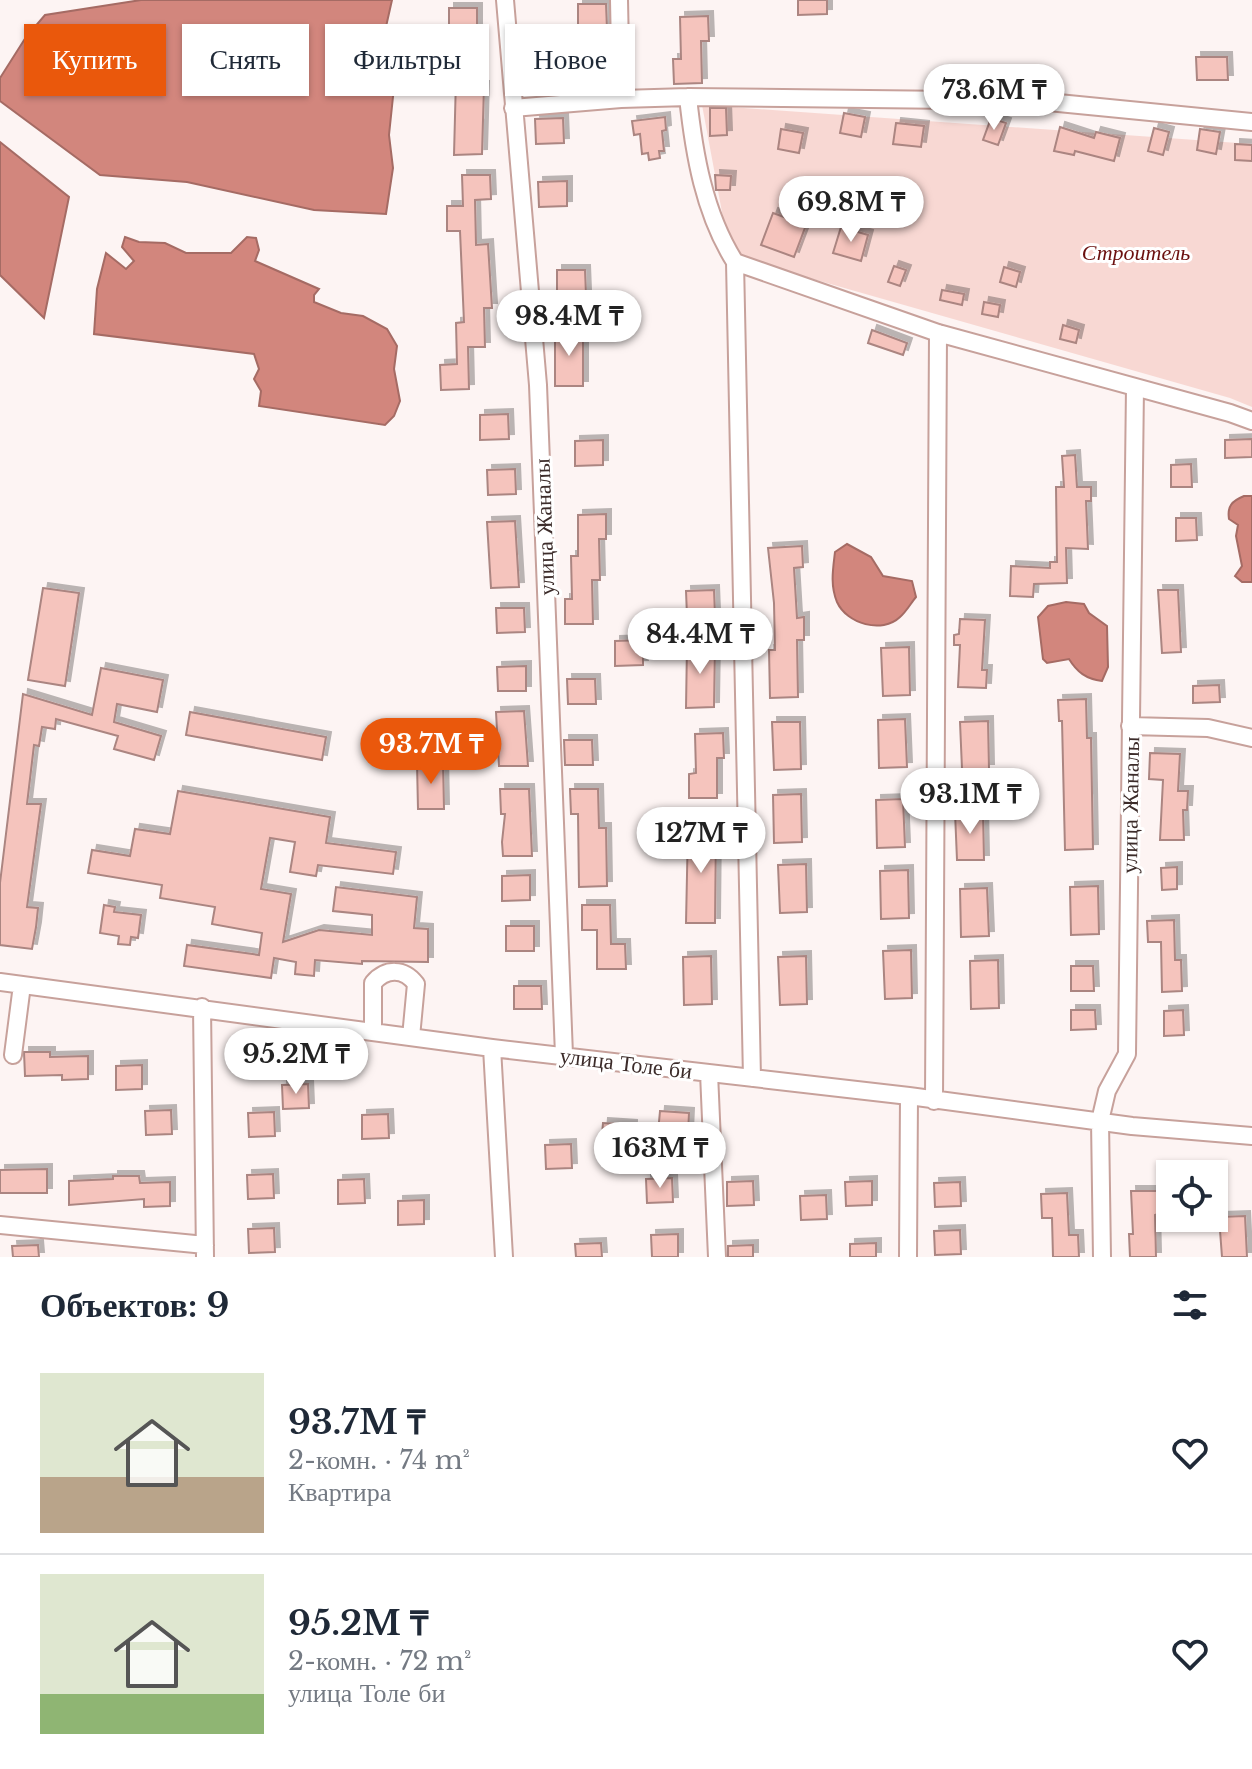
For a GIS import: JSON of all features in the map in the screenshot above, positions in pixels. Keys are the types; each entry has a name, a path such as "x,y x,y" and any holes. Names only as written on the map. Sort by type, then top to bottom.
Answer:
{"street":[{"name":"улица Жаналы","path":"505,0 538,385 564,1055"},
{"path":"619,0 621,99"},
{"path":"513,108 688,97 1038,101 1252,122"},
{"path":"688,97 701,180 721,240 735,262 752,1078"},
{"path":"735,262 938,333 1252,421"},
{"path":"934,1101 938,333"},
{"name":"улица Жаналы","path":"1102,1257 1100,1121 1107,1091 1127,1054 1135,387"},
{"path":"1130,726 1208,728 1252,738"},
{"path":"373,1031 373,983 381,974 397,971 416,984 411,1037"},
{"name":"улица Толе би","path":"0,982 492,1048 1100,1121 1252,1136"},
{"path":"13,1055 22,985"},
{"path":"0,1225 205,1251 202,1007"},
{"path":"492,1048 504,1257"},
{"path":"709,1073 717,1257"},
{"path":"908,1257 909,1096"}],"green space":[{"name":"Строитель","path":"702,105 1252,144 1252,407 1230,398 743,259 727,239"}],"shaded area":[{"path":"141,0 392,0 387,24 325,24 325,96 393,96 389,135 393,168 386,214 314,210 187,182 100,175 0,101 0,78 24,40 24,96 166,96 166,24 37,24 45,15"},
{"path":"0,142 69,197 44,318 0,275"},
{"path":"125,237 139,242 165,243 186,253 231,253 247,237 256,238 259,250 255,261 319,289 314,295 314,302 341,313 363,316 387,329 397,346 394,369 400,401 394,416 385,425 259,406 261,391 254,379 259,369 254,354 94,334 97,289 106,253 126,269 134,261 122,247"},
{"path":"1244,496 1252,496 1252,582 1242,582 1235,576 1242,566 1236,536 1238,525 1229,519 1231,504"},
{"path":"847,544 871,557 883,576 912,581 916,597 893,622 875,626 857,621 837,602 833,583 835,552"},
{"path":"1066,602 1084,604 1089,613 1107,626 1108,667 1102,681 1082,674 1069,659 1047,663 1043,659 1038,617 1048,606"}],"building":[{"path":"798,0 827,0 827,14 798,15"},
{"path":"578,4 606,4 607,24 578,24"},
{"path":"449,8 477,8 477,24 449,24"},
{"path":"708,16 709,41 701,41 702,83 674,84 673,59 681,59 680,17"},
{"path":"1196,57 1227,57 1228,80 1197,80"},
{"path":"456,96 484,96 482,154 454,155"},
{"path":"710,108 726,108 727,135 710,136"},
{"path":"844,113 865,117 861,137 840,133"},
{"path":"665,117 666,130 662,131 664,151 659,151 660,158 649,160 648,153 642,154 640,134 634,135 632,121"},
{"path":"563,118 564,143 536,144 535,119"},
{"path":"991,118 1006,123 998,145 983,140"},
{"path":"896,123 924,126 921,147 893,144"},
{"path":"1060,127 1094,138 1096,132 1120,138 1114,161 1075,151 1074,155 1054,151"},
{"path":"1154,128 1169,132 1163,155 1148,151"},
{"path":"781,129 803,133 799,153 778,149"},
{"path":"1200,129 1220,132 1216,154 1197,150"},
{"path":"1235,144 1252,145 1252,161 1235,160"},
{"path":"462,175 490,175 491,199 475,200 476,245 488,244 492,308 484,308 485,347 468,347 469,389 441,390 440,365 457,364 456,323 464,322 460,231 447,231 447,206 463,206"},
{"path":"715,175 731,176 730,190 716,190"},
{"path":"567,181 567,206 539,207 538,182"},
{"path":"773,213 806,225 794,257 761,245"},
{"path":"841,227 868,235 861,261 833,253"},
{"path":"894,266 906,270 900,286 888,282"},
{"path":"1004,267 1020,272 1016,287 1000,282"},
{"path":"557,270 585,270 586,295 557,295"},
{"path":"942,290 964,294 962,305 940,300"},
{"path":"984,302 1000,305 998,317 982,314"},
{"path":"1063,325 1079,330 1076,343 1060,339"},
{"path":"583,329 583,386 555,386 555,330"},
{"path":"872,330 907,343 903,355 868,343"},
{"path":"508,414 509,439 480,440 480,415"},
{"path":"1252,439 1252,457 1225,458 1225,440"},
{"path":"603,440 603,465 575,466 575,441"},
{"path":"1075,455 1077,487 1091,487 1091,501 1086,501 1088,549 1066,548 1067,583 1034,584 1033,597 1010,596 1011,566 1050,568 1050,562 1057,562 1056,487 1064,487 1062,456"},
{"path":"1191,464 1192,487 1171,487 1171,465"},
{"path":"515,469 516,494 488,495 487,470"},
{"path":"606,514 606,539 599,539 600,580 592,580 593,624 565,624 565,599 572,599 571,556 578,556 578,515"},
{"path":"1176,518 1196,518 1197,540 1176,541"},
{"path":"515,521 519,587 491,588 487,522"},
{"path":"802,546 803,567 794,568 797,618 804,617 804,640 797,640 798,697 770,698 769,650 775,650 768,548"},
{"path":"43,588 79,593 65,686 28,680"},
{"path":"714,590 715,615 687,616 686,591"},
{"path":"1158,590 1178,590 1181,652 1162,653"},
{"path":"496,608 524,608 525,632 497,633"},
{"path":"960,619 985,620 982,670 987,670 986,688 958,687 960,645 954,645 954,635 959,634"},
{"path":"643,640 643,665 615,666 615,641"},
{"path":"715,644 714,707 686,708 687,645"},
{"path":"909,647 910,695 883,696 881,648"},
{"path":"526,666 526,691 498,691 497,667"},
{"path":"101,668 163,680 157,712 117,704 114,722 161,736 154,760 114,749 118,736 56,719 55,729 42,727 39,746 34,745 27,804 41,804 27,907 38,908 32,949 0,945 0,883 23,694 92,715"},
{"path":"567,679 595,679 596,704 568,704"},
{"path":"1219,685 1220,702 1193,703 1193,686"},
{"path":"1086,699 1087,738 1091,738 1093,849 1065,850 1062,721 1059,721 1058,700"},
{"path":"524,711 528,766 499,766 496,712"},
{"path":"190,712 326,737 322,760 186,735"},
{"path":"905,719 907,767 879,768 878,720"},
{"path":"988,721 989,769 962,769 960,722"},
{"path":"772,722 800,722 801,769 774,770"},
{"path":"723,733 724,758 717,758 717,798 689,798 689,774 696,773 695,734"},
{"path":"564,740 592,740 593,765 565,765"},
{"path":"1150,753 1180,754 1178,791 1188,791 1187,810 1183,810 1184,840 1160,840 1163,780 1149,779"},
{"path":"443,762 444,809 418,809 417,763"},
{"path":"500,789 529,789 532,856 503,856 505,814 501,814"},
{"path":"570,789 598,789 599,828 606,828 607,886 579,887 578,814 571,814"},
{"path":"178,791 330,817 326,843 396,852 393,874 318,865 316,876 290,872 295,842 270,838 261,889 291,894 283,942 319,930 372,935 372,915 333,911 336,887 417,897 414,928 428,929 428,962 362,961 362,964 315,960 314,976 295,974 296,962 274,958 271,978 184,966 187,945 259,955 262,933 212,924 215,907 160,898 162,885 88,873 92,850 130,856 135,829 170,834"},
{"path":"801,794 802,842 774,843 773,795"},
{"path":"903,799 905,847 877,848 876,800"},
{"path":"955,812 983,812 984,860 957,860"},
{"path":"688,827 716,827 715,923 686,923"},
{"path":"806,864 807,912 780,913 778,865"},
{"path":"1177,867 1177,889 1162,890 1161,868"},
{"path":"908,870 909,918 881,919 880,871"},
{"path":"530,875 530,900 502,901 502,876"},
{"path":"1098,886 1099,934 1071,935 1070,887"},
{"path":"987,888 989,936 961,937 960,889"},
{"path":"104,905 115,907 114,912 141,915 138,938 131,937 130,945 118,944 119,936 100,933"},
{"path":"582,905 610,905 611,944 625,944 626,969 597,969 597,930 582,930"},
{"path":"1174,920 1175,960 1181,960 1182,991 1162,992 1161,942 1148,942 1147,921"},
{"path":"506,926 534,926 534,951 506,951"},
{"path":"911,950 912,998 885,999 883,951"},
{"path":"711,956 712,1004 684,1005 683,957"},
{"path":"806,956 807,1004 780,1005 778,957"},
{"path":"998,960 999,1008 971,1009 970,961"},
{"path":"1071,966 1093,966 1094,991 1071,991"},
{"path":"514,986 541,986 542,1009 514,1009"},
{"path":"1071,1010 1095,1010 1096,1029 1071,1030"},
{"path":"1183,1010 1184,1035 1164,1036 1164,1011"},
{"path":"24,1052 50,1052 50,1057 88,1056 88,1079 62,1080 62,1075 25,1076"},
{"path":"142,1065 142,1089 116,1090 116,1066"},
{"path":"308,1084 309,1108 283,1109 282,1085"},
{"path":"171,1110 172,1134 146,1135 145,1111"},
{"path":"660,1111 689,1113 688,1135 658,1133"},
{"path":"274,1112 275,1136 249,1137 248,1113"},
{"path":"388,1114 389,1138 362,1139 362,1115"},
{"path":"603,1123 632,1125 631,1147 601,1146"},
{"path":"571,1144 572,1168 546,1169 545,1145"},
{"path":"47,1169 47,1193 0,1193 0,1170"},
{"path":"273,1174 274,1198 248,1199 247,1175"},
{"path":"113,1176 139,1176 140,1183 170,1182 170,1206 144,1207 144,1199 69,1205 69,1181 113,1179"},
{"path":"672,1178 673,1202 647,1203 646,1179"},
{"path":"364,1179 365,1203 338,1204 338,1180"},
{"path":"753,1181 754,1205 727,1206 727,1182"},
{"path":"872,1181 872,1205 846,1206 845,1182"},
{"path":"960,1182 961,1206 935,1207 934,1183"},
{"path":"1131,1191 1156,1191 1156,1257 1130,1257 1129,1234 1133,1234"},
{"path":"1067,1193 1069,1235 1078,1235 1079,1257 1053,1257 1052,1218 1042,1218 1041,1194"},
{"path":"826,1195 827,1219 801,1220 800,1196"},
{"path":"424,1200 424,1224 398,1225 398,1201"},
{"path":"1245,1216 1247,1257 1222,1257 1220,1232 1228,1232 1228,1217"},
{"path":"274,1228 275,1252 249,1253 248,1229"},
{"path":"960,1230 961,1254 935,1255 934,1231"},
{"path":"678,1234 678,1257 652,1257 651,1235"},
{"path":"601,1243 602,1257 576,1257 575,1244"},
{"path":"876,1243 876,1257 850,1257 850,1244"},
{"path":"38,1245 39,1257 13,1257 12,1246"},
{"path":"753,1245 753,1257 728,1257 728,1246"}]}
